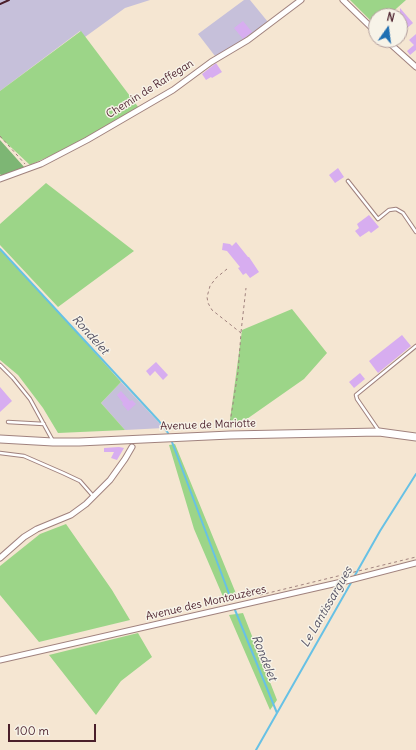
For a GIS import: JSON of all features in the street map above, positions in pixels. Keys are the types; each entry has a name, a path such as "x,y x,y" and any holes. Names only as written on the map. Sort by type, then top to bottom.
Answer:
{"main road":[{"name":"Avenue de Mariotte","path":"0,439 53,442 230,435 379,432 416,437"}],"street":[{"name":"Chemin de Raffegan","path":"0,179 40,164 87,140 173,90 211,62 248,40 301,0"},
{"path":"343,0 368,24"},
{"path":"395,48 416,67"},
{"path":"0,558 24,537 38,529 71,515 94,497 110,480 132,447"},
{"name":"Avenue des Montouzères","path":"0,660 362,577 416,563"}],"lane":[{"path":"348,181 378,219 389,210 396,209 403,213 416,232"},
{"path":"379,432 357,399 356,394 416,346"},
{"path":"0,365 30,399 53,442"},
{"path":"8,422 44,424"},
{"path":"0,453 24,456 63,473 80,481 94,497"}],"path":[{"path":"0,136 29,168"},
{"path":"227,270 216,278 210,286 207,297 208,303 212,310 241,333"},
{"path":"230,435 246,288"},
{"path":"347,573 416,557"}],"shaded area":[{"path":"0,0 150,0 125,8 85,37 80,31 0,91"},
{"path":"244,0 250,0 268,22 243,41 215,56 198,34"},
{"path":"121,382 164,428 125,430 101,403"}],"green space":[{"path":"350,0 406,0 397,8 368,8 368,18"},
{"path":"81,31 139,108 94,136 30,165 0,137 0,91"},
{"path":"0,140 25,168 2,177 0,174"},
{"path":"46,183 134,251 58,307 0,245 0,224"},
{"path":"0,250 56,309 121,382 101,403 125,430 58,433 43,408 18,375 0,360"},
{"path":"292,309 327,353 304,379 244,421 229,427 242,330"},
{"path":"175,444 237,596 224,599 194,529 169,445"},
{"path":"66,524 112,590 130,620 39,642 0,595 0,566 40,534"},
{"path":"243,613 277,700 270,710 229,615"},
{"path":"138,633 152,657 121,681 96,715 49,655"}],"building":[{"path":"408,17 413,23 408,27"},
{"path":"243,21 252,32 243,39 234,28"},
{"path":"416,34 416,50 410,55 407,51 414,45 409,40"},
{"path":"216,63 222,72 206,80 202,74"},
{"path":"338,168 344,177 335,183 329,175"},
{"path":"369,215 379,227 371,233 369,231 360,237 355,231 359,228 357,224"},
{"path":"236,242 259,272 250,278 246,273 243,275 238,268 240,267 227,251 222,250 223,243 230,244 232,246"},
{"path":"402,335 411,346 378,373 369,361"},
{"path":"156,362 168,375 163,380 155,371 150,376 146,371"},
{"path":"360,373 365,379 354,388 349,382"},
{"path":"0,387 12,401 0,412"},
{"path":"121,391 130,401 132,400 136,404 128,411 117,395"},
{"path":"104,448 124,448 117,460 111,458 114,452 104,452"}],"waterway":[{"name":"Rondelet","path":"0,249 159,421 168,433"},
{"name":"Rondelet","path":"172,442 231,599"},
{"name":"Le Lantissargues","path":"354,577 380,531 416,474"},
{"name":"Le Lantissargues","path":"256,750 352,581"},
{"name":"Rondelet","path":"235,610 277,713"}],"railway":[{"path":"0,4 9,0"}]}
